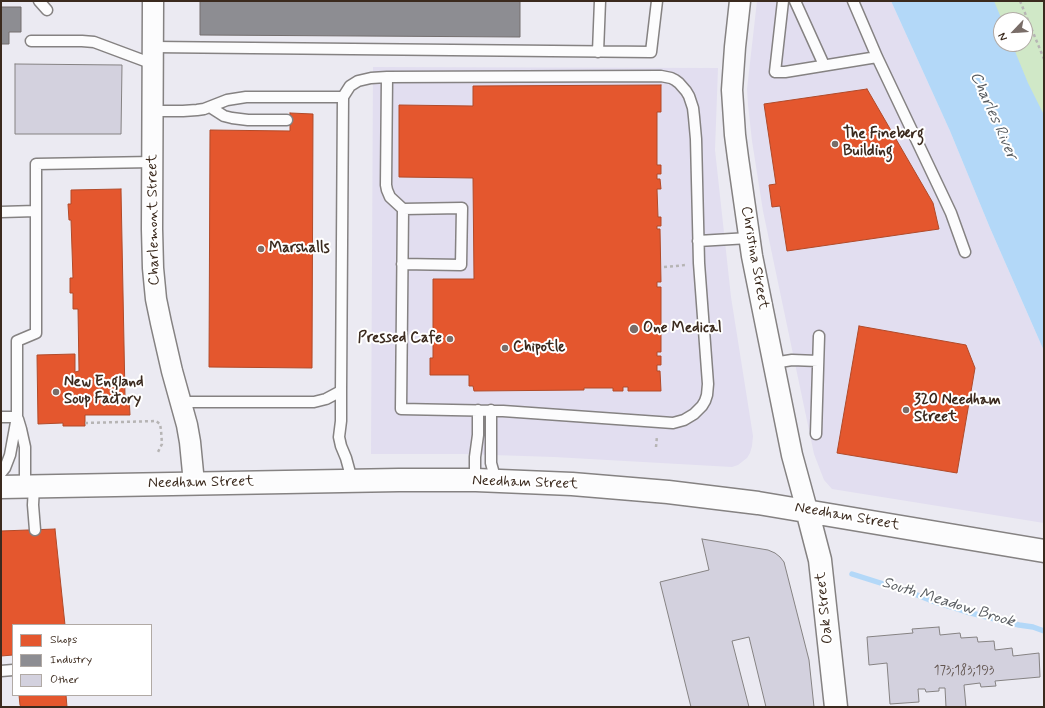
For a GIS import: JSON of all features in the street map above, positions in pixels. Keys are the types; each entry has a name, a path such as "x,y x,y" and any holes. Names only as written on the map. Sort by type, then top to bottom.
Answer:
{"main road":[{"name":"Needham Street","path":"1,487 352,480 486,480 572,484 668,492 758,503 807,510 1044,551"},
{"name":"Oak Street","path":"807,510 820,560 836,707"}],"street":[{"name":"Charlemont Street","path":"153,1 152,254 154,285 158,313 169,361 186,419 194,483"},
{"name":"Christina Street","path":"740,1 734,53 732,90 735,135 749,238 792,455 807,510"}],"lane":[{"path":"39,1 47,10"},
{"path":"598,52 600,1"},
{"path":"31,41 94,42 153,56 519,51 651,52 657,1"},
{"path":"782,1 775,72 785,72 878,57"},
{"path":"795,1 824,65"},
{"path":"853,1 946,202 965,252"},
{"path":"352,480 339,438 341,421 342,97 350,86 358,81 387,77 660,76 676,80 683,86 692,102 696,139 698,241 708,384 707,396 702,406 694,414 684,420 673,423 490,410 401,409 403,209"},
{"path":"387,77 386,185 390,197 403,209 462,208 461,265 402,264"},
{"path":"153,112 204,109 227,100 246,97 342,97"},
{"path":"210,107 224,116 232,118 248,120 287,120"},
{"path":"1,473 5,468 10,455 17,417 17,341 36,333 36,164 153,162"},
{"path":"1,212 36,211"},
{"path":"698,241 749,238"},
{"path":"816,434 819,336"},
{"path":"773,363 792,360 818,361"},
{"path":"181,403 314,402 326,399 341,391"},
{"path":"478,410 478,435 475,462 486,480"},
{"path":"486,480 491,463 490,410"},
{"path":"1,417 17,417"},
{"path":"17,417 24,447 25,468 30,486 35,530"},
{"path":"1,671 12,670"}],"path":[{"path":"1020,1 1044,59"},
{"path":"664,267 689,264"},
{"path":"85,422 156,421 160,424 162,430 162,444 158,452"}],"shaded area":[{"path":"757,1 891,1 950,131 990,228 1044,351 1044,523 832,489 824,480 814,454 763,211 752,141 747,89"},
{"path":"373,67 718,68 715,150 731,297 753,436 752,446 747,458 738,465 732,467 554,457 463,454 371,454"}],"green space":[{"path":"982,1 1044,1 1044,138 1005,52 1033,52 1033,12 993,12"}],"water":[{"name":"Charles River","path":"891,1 994,1 999,12 993,12 993,52 1015,52 1028,83 1044,115 1044,351 990,228 950,131"}],"building: Shops":[{"path":"661,85 661,112 657,112 657,165 661,165 661,174 657,174 657,179 660,179 661,189 657,189 658,217 661,217 661,226 657,226 657,229 660,229 661,282 657,282 657,287 661,287 661,352 657,352 657,356 661,356 661,365 657,365 657,371 660,371 661,391 628,391 628,387 623,387 623,391 613,391 613,388 584,388 584,390 474,391 473,386 469,386 469,375 430,375 430,358 433,358 433,279 474,279 473,178 399,177 399,105 473,106 473,86"},
{"name":"The Fineberg Building","path":"867,89 933,203 939,229 787,251 780,206 772,207 769,185 776,184 764,104"},
{"name":"Marshalls","path":"290,113 313,114 312,368 209,367 210,130 290,131"},
{"path":"121,189 125,396 129,396 130,415 85,415 85,426 63,426 63,423 38,424 37,355 75,354 75,372 79,371 78,309 73,309 73,293 70,293 70,278 73,278 71,220 69,220 68,204 71,204 71,190"},
{"name":"320 Needham Street","path":"859,326 966,345 975,368 957,473 837,453"},
{"path":"55,529 65,624 12,624 12,655 1,656 1,531"},
{"path":"19,696 66,696 67,707 21,707"}],"building: Industry":[{"path":"200,1 520,1 520,37 200,35"},
{"path":"1,7 21,7 21,32 9,32 9,44 1,44"}],"building: Other":[{"path":"15,64 122,65 121,134 15,134"},
{"path":"702,539 768,550 775,553 784,562 809,660 814,707 766,707 749,637 732,641 749,707 691,707 660,582 709,570"},
{"path":"939,627 940,635 960,633 961,638 977,637 978,642 994,641 995,650 1012,648 1013,656 1039,653 1040,677 995,681 996,686 981,687 980,683 964,685 966,707 946,707 945,688 939,688 939,691 926,692 925,689 918,689 919,702 890,704 887,663 869,665 867,637 913,633 912,629"}],"waterway":[{"name":"South Meadow Brook","path":"852,574 967,612 1033,627 1044,631"}],"place":[{"name":"The Fineberg Building","path":"835,144"},
{"name":"Marshalls","path":"261,249"},
{"name":"One Medical","path":"634,329"},
{"name":"Pressed Cafe","path":"450,339"},
{"name":"Chipotle","path":"505,348"},
{"name":"New England Soup Factory","path":"56,392"},
{"name":"320 Needham Street","path":"906,410"}]}
